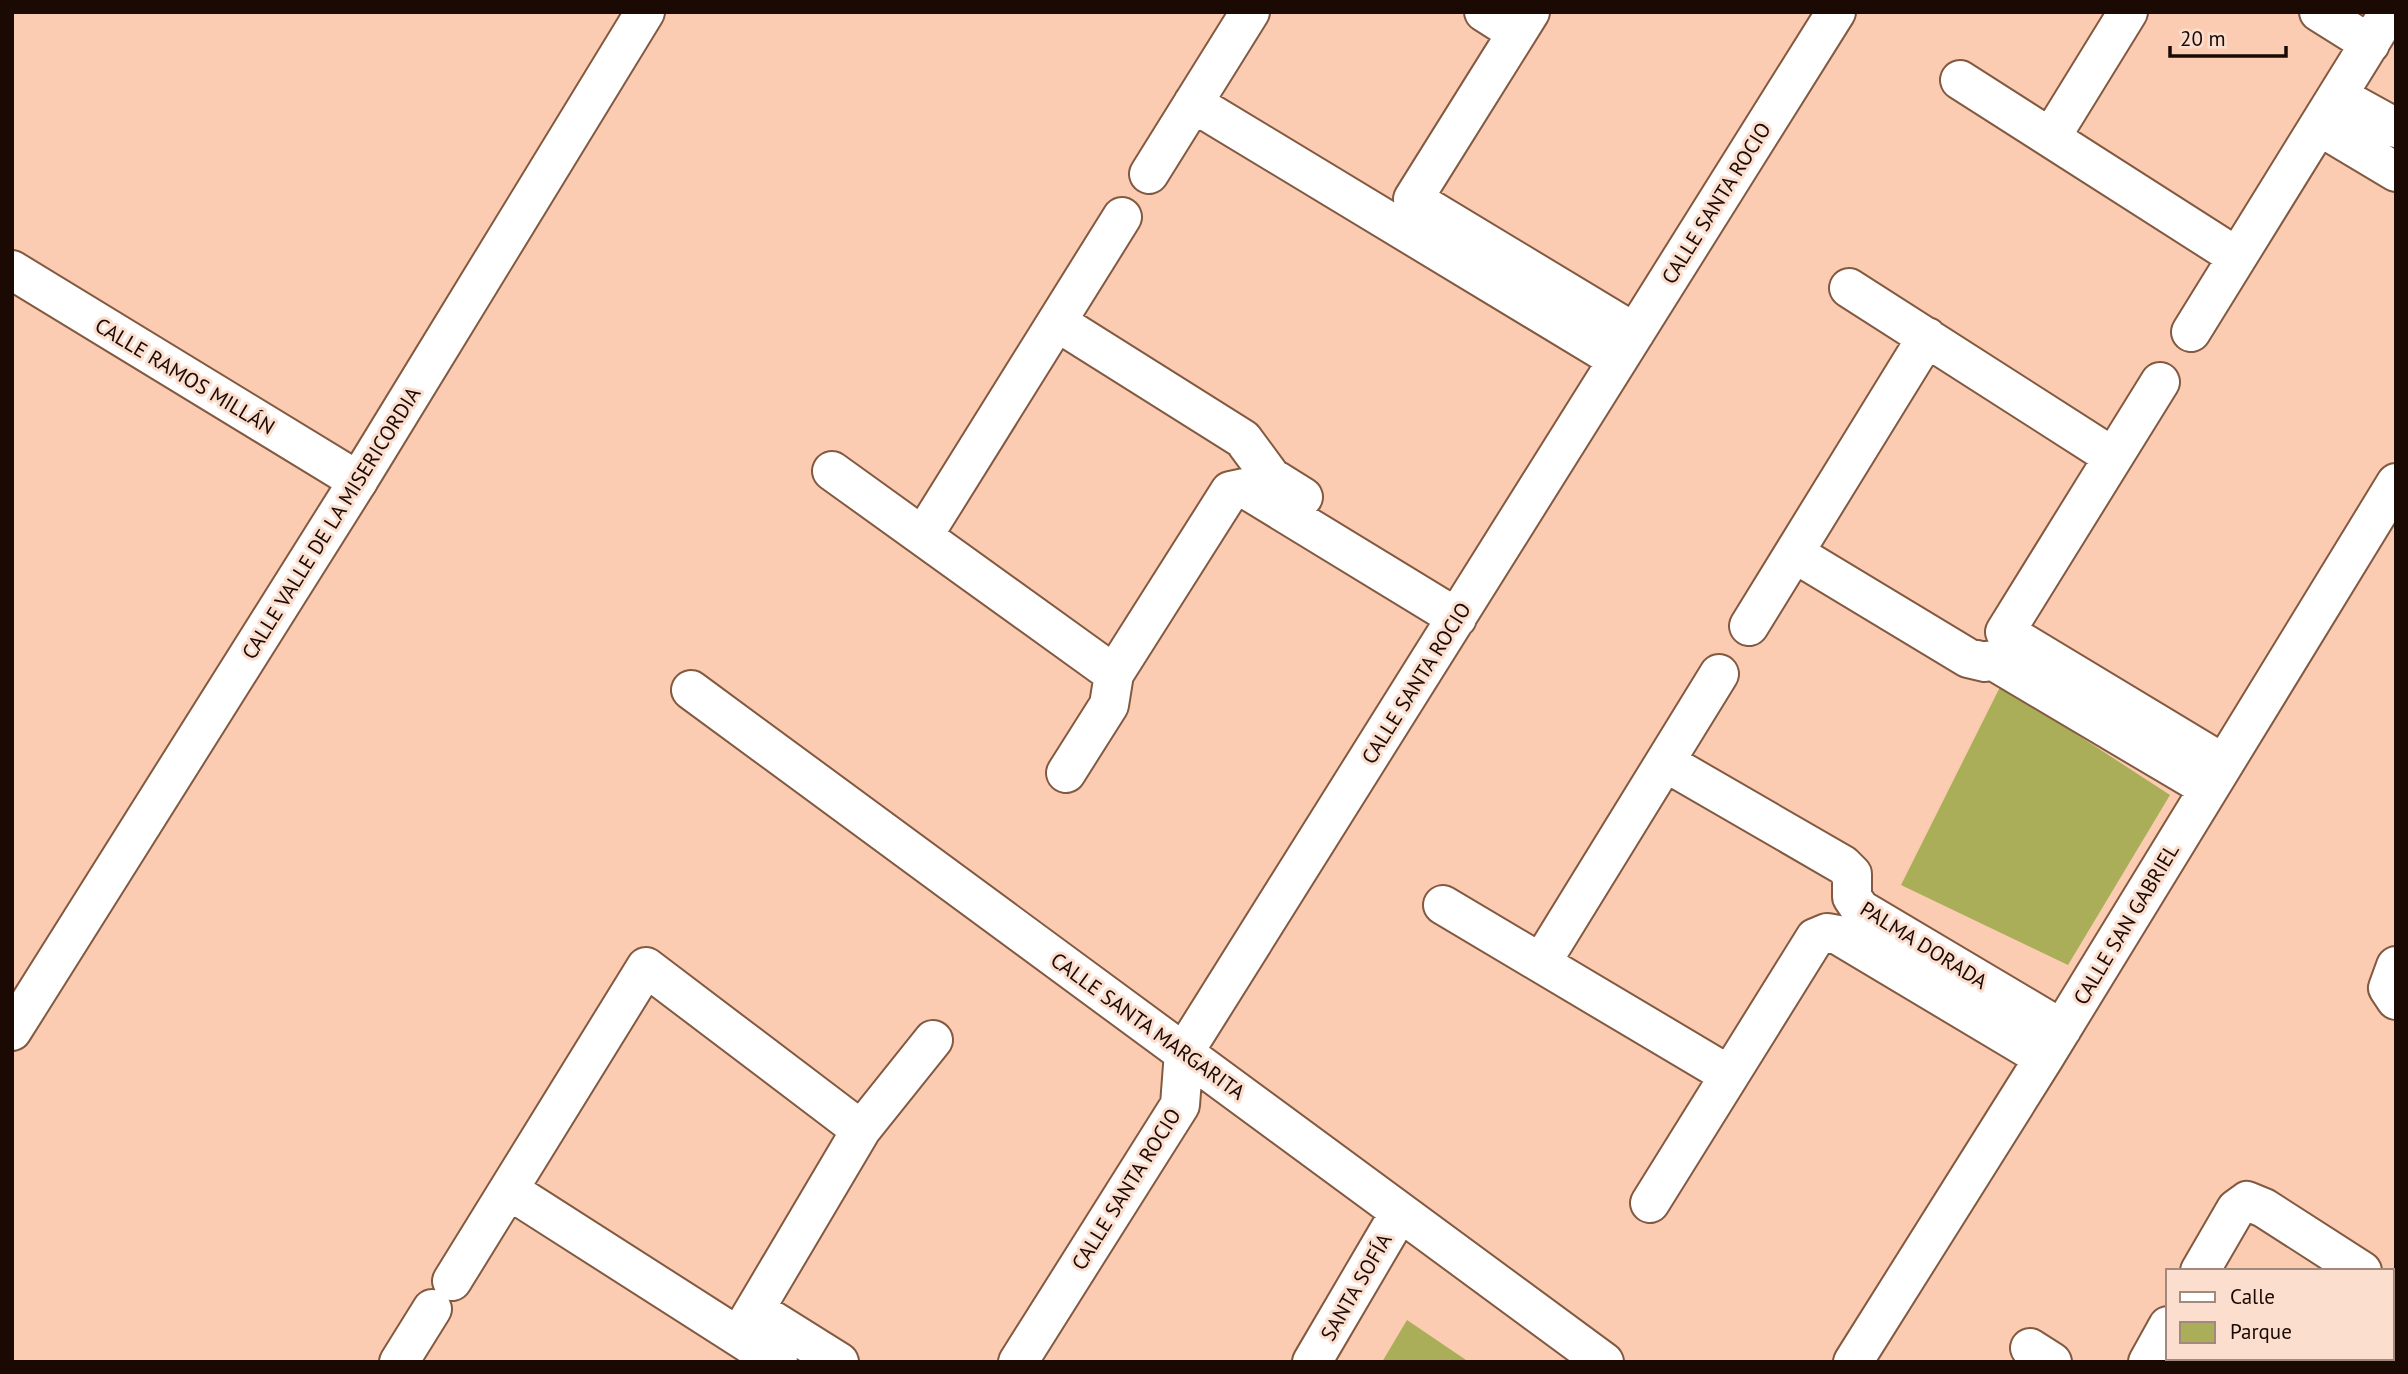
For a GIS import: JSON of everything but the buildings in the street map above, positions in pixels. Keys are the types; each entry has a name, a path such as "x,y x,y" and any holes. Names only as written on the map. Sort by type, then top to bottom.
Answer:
{"street":[{"name":"CALLE VALLE DE LA MISERICORDIA","path":"12,1031 358,481 645,12"},
{"path":"1149,174 1250,12"},
{"path":"1484,12 1524,23 1413,199 1626,347"},
{"name":"CALLE SANTA ROCIO","path":"1018,1362 1180,1105 1184,1052 1836,12"},
{"path":"2051,137 2128,12"},
{"path":"2191,332 2379,28 2319,12"},
{"path":"1960,80 2237,257"},
{"path":"1193,103 1626,347"},
{"path":"2328,111 2396,128"},
{"path":"2328,111 2396,172"},
{"path":"923,536 1122,217"},
{"name":"CALLE RAMOS MILLÁN","path":"12,270 358,481"},
{"path":"1849,288 2113,457"},
{"path":"1057,322 1243,439 1271,477 1463,608"},
{"path":"1749,626 1927,337"},
{"path":"2160,382 2005,632 2216,776"},
{"path":"832,471 1114,674"},
{"name":"CALLE SAN GABRIEL","path":"1853,1362 2053,1044 2396,483"},
{"path":"1066,773 1109,705 1114,674 1225,495 1238,488 1244,488 1463,608"},
{"path":"1794,553 1968,658 1985,662 1992,660 2216,776"},
{"path":"1541,962 1719,674"},
{"name":"CALLE SANTA MARGARITA","path":"691,690 1604,1362"},
{"name":"PALMA DORADA","path":"1665,762 1843,864 1852,874 1852,897 1860,909 2053,1044"},
{"path":"1443,905 1730,1075"},
{"name":"PALMA DORADA","path":"1650,1203 1815,938 1827,933 1838,935 2053,1044"},
{"path":"399,1362 646,967 861,1130"},
{"path":"748,1323 861,1130 933,1040"},
{"path":"509,1189 748,1323 839,1362"},
{"path":"2201,1269 2236,1209 2247,1201 2264,1208 2359,1269"},
{"name":"SANTA SOFÍA","path":"1312,1362 1400,1212"},
{"path":"748,1323 778,1362"},
{"path":"2148,1362 2166,1330"}],"green space":[{"path":"2001,685 2170,795 2068,965 1901,885"},
{"path":"1407,1320 1469,1362 1382,1362"}]}
